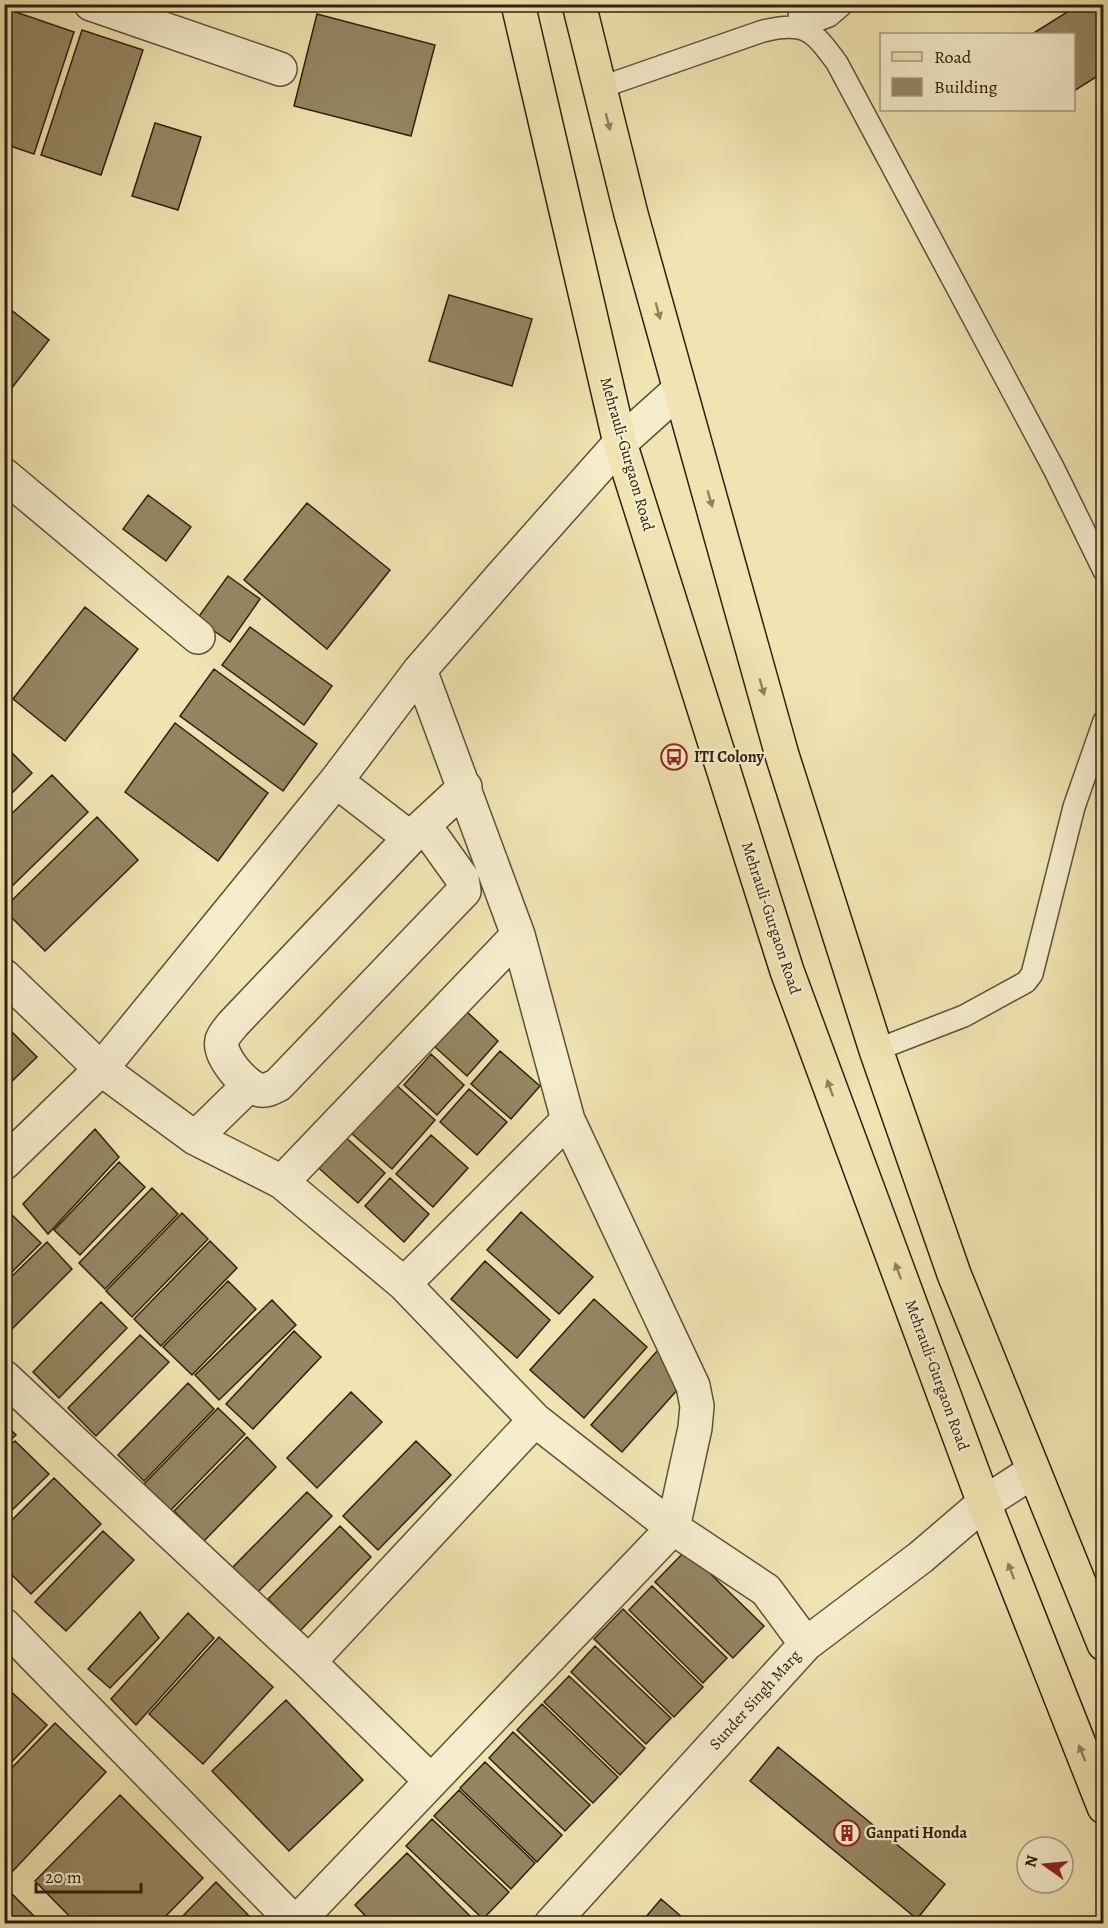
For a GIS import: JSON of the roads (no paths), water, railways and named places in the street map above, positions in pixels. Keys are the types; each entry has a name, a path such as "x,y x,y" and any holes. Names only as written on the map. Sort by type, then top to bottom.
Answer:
{"main road":[{"name":"Mehrauli-Gurgaon Road","path":"518,4 620,443 787,971 984,1503 1104,1807"},
{"path":"579,4 631,214 782,755 876,1050 954,1274 1032,1472 1104,1644"}],"street":[{"path":"91,4 280,69"},
{"path":"4,1163 101,1069 336,781 420,670 620,443 679,390"},
{"path":"4,475 198,637"},
{"path":"4,1625 296,1923 673,1528 695,1428 697,1406 693,1386 568,1120 518,935 420,670"},
{"path":"336,781 417,832 462,878 464,891 278,1085 268,1090 258,1090 249,1085 227,1062 222,1052 222,1039 233,1024 417,832 465,787"},
{"path":"282,1182 518,935"},
{"path":"4,976 101,1069 195,1138 282,1182 404,1284 535,1420 673,1528 766,1590 806,1644"},
{"path":"195,1138 249,1085"},
{"path":"404,1284 568,1120"},
{"path":"4,1377 309,1662 431,1781"},
{"path":"309,1662 535,1420"},
{"name":"Sunder Singh Marg","path":"551,1923 806,1644 921,1557 984,1503 1032,1472"}],"lane":[{"path":"799,4 800,27"},
{"path":"599,88 763,30 784,26 800,27 829,16 843,4"},
{"path":"800,27 814,35 837,63 1054,469 1104,571"},
{"path":"876,1050 964,1017 1026,982 1032,974 1074,807 1104,721"}],"place":[{"name":"ITI Colony","path":"674,757"},
{"name":"Ganpati Honda","path":"847,1833"}]}
